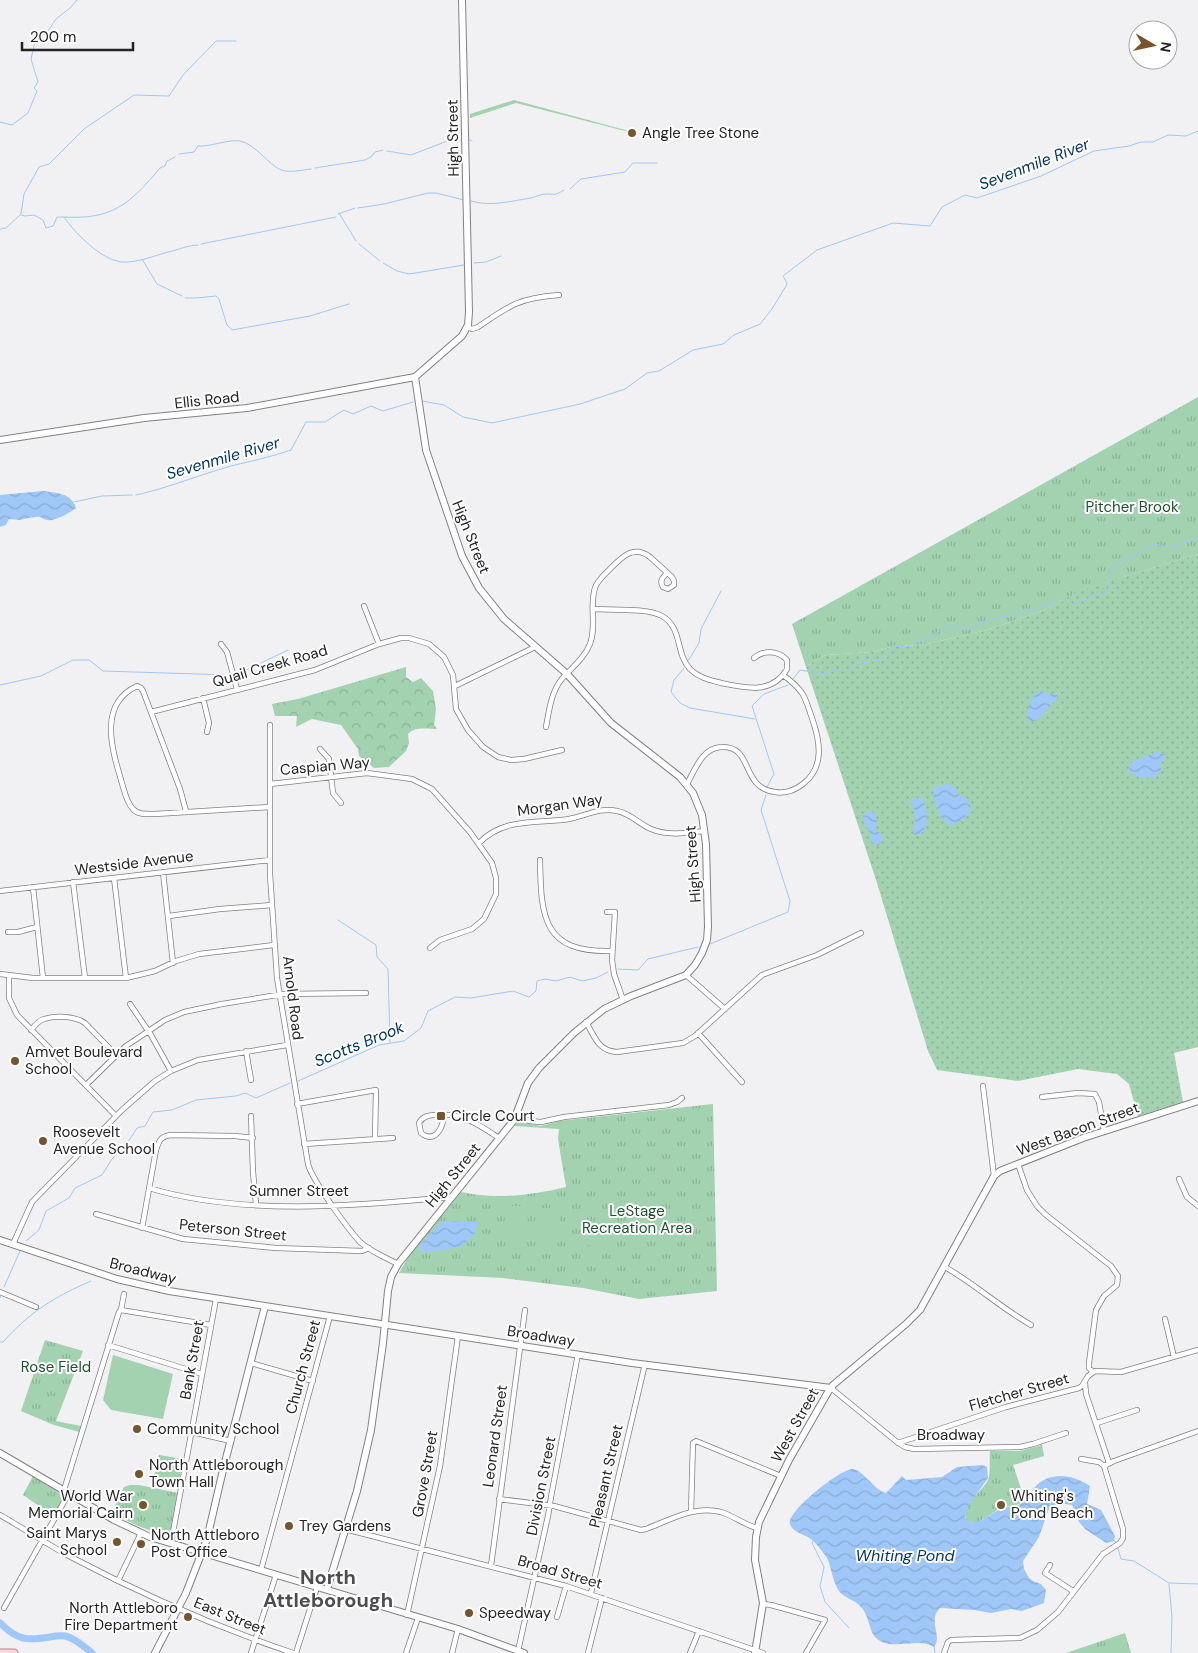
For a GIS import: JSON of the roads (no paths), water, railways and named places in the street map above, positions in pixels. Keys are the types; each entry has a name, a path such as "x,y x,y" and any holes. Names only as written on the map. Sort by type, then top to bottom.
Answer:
{"main road":[{"path":"0,1652 14,1653"}],"street":[{"name":"High Street","path":"462,0 469,312 467,327"},
{"path":"415,377 462,336 467,327 472,329 478,328 516,302 534,297 559,295"},
{"name":"High Street","path":"327,1589 357,1491 371,1430 388,1291 398,1264 516,1115 528,1083 535,1072 586,1022 609,1006 686,975 702,953 708,934 707,854 698,804 687,784 611,723 567,674 535,647 491,604 479,588 467,567 426,450 415,377"},
{"name":"Ellis Road","path":"0,440 144,418 247,408 415,377"},
{"path":"546,727 553,696 561,680 584,656 590,643 593,629 596,585 627,553 634,551 645,553 667,573"},
{"path":"364,606 379,644"},
{"path":"594,609 646,611 662,616 676,630 685,662 696,674 704,678 753,689 768,686 783,675 788,666 787,660 783,655 765,652 754,658"},
{"name":"Quail Creek Road","path":"150,712 315,670 379,644 401,638 416,639 429,644 440,652 449,663 455,686 456,708 468,730 483,747 498,757 511,760 524,759 562,750"},
{"path":"221,644 227,652 237,689"},
{"path":"455,686 535,647"},
{"path":"687,784 706,752 721,747 731,748 741,754 751,777 758,785 767,790 777,793 787,792 797,788 809,778 818,762 820,750 818,738 802,694 783,675"},
{"path":"186,811 180,788 143,691 137,686 126,694 118,704 110,729 120,775 129,803 134,810 142,814 155,814 270,807"},
{"path":"203,698 209,723 207,732"},
{"name":"Arnold Road","path":"270,725 270,860 278,995 310,1170 361,1242 398,1264"},
{"path":"320,749 329,759 333,793 341,803"},
{"name":"Caspian Way","path":"270,784 367,773 404,778 420,782 432,789 479,843 492,863 496,878 496,894 484,919 472,929 440,940 430,948"},
{"name":"Morgan Way","path":"479,843 494,831 517,822 571,818 597,810 624,812 652,829 664,832 704,831"},
{"name":"Westside Avenue","path":"0,891 270,860"},
{"path":"540,860 543,912 553,931 565,943 578,949 612,951"},
{"path":"163,872 173,963"},
{"path":"114,878 126,978"},
{"path":"73,882 85,978"},
{"path":"33,887 43,978"},
{"path":"169,916 220,909 272,905"},
{"path":"607,912 615,912 612,951 613,970 623,1000"},
{"path":"8,932 18,932 37,927"},
{"path":"586,1022 600,1046 612,1052 684,1043 698,1034 766,973 817,955 861,933"},
{"path":"0,974 43,978 126,978 155,971 199,954 274,945"},
{"path":"686,975 725,1009"},
{"path":"9,976 8,992 10,1003 17,1015 116,1116"},
{"path":"86,1085 126,1046 166,1020 189,1011 278,995 366,993"},
{"path":"130,1004 171,1070"},
{"path":"31,1030 40,1021 47,1018 79,1019 116,1055"},
{"path":"698,1034 742,1082"},
{"path":"13,1244 32,1202 139,1094 171,1070 198,1060 287,1045"},
{"path":"246,1051 251,1080"},
{"path":"983,1086 994,1176"},
{"path":"297,1104 376,1090 375,1138"},
{"path":"1042,1097 1078,1093 1095,1094 1099,1102 1104,1131"},
{"path":"516,1115 532,1122 541,1122 564,1117 669,1105 682,1098"},
{"name":"West Bacon Street","path":"994,1176 1000,1171 1104,1131 1198,1101"},
{"path":"444,1115 441,1128 436,1135 430,1137 421,1133 419,1122 421,1119 428,1115 444,1115 465,1117 499,1138"},
{"path":"250,1116 256,1204"},
{"path":"142,1228 156,1150 160,1140 170,1136 235,1136 253,1138"},
{"path":"304,1144 393,1138"},
{"path":"1018,1164 1027,1190 1037,1206 1111,1266 1118,1276 1117,1285 1104,1296 1096,1310 1089,1364 1093,1372 1121,1372 1198,1350"},
{"name":"West Street","path":"756,1652 763,1604 754,1549 762,1516 781,1476 819,1406 831,1388 916,1314 926,1301 994,1176"},
{"path":"1179,1179 1187,1197 1198,1206"},
{"name":"Sumner Street","path":"149,1188 206,1200 256,1204 334,1206 451,1198"},
{"name":"Peterson Street","path":"96,1214 183,1239 309,1250 362,1251 369,1248"},
{"name":"Broadway","path":"0,1240 132,1283 169,1292 520,1346 831,1388 898,1443 914,1449 1013,1447 1033,1444 1066,1432"},
{"path":"944,1267 967,1280 1031,1325"},
{"path":"0,1292 36,1307"},
{"path":"4,1608 43,1540 67,1491 108,1345 121,1310 124,1294"},
{"name":"Bank Street","path":"171,1543 216,1299"},
{"path":"155,1653 178,1608 207,1539 265,1306"},
{"path":"121,1310 211,1325"},
{"name":"Leonard Street","path":"491,1566 526,1310"},
{"name":"Church Street","path":"261,1570 330,1316"},
{"path":"1164,1319 1174,1357"},
{"name":"Grove Street","path":"407,1614 440,1466 458,1336"},
{"path":"108,1345 202,1374"},
{"name":"Division Street","path":"521,1652 578,1354"},
{"path":"251,1363 313,1381"},
{"name":"Pleasant Street","path":"591,1593 645,1364"},
{"name":"Fletcher Street","path":"898,1443 1006,1407 1079,1388 1093,1372"},
{"path":"1085,1382 1086,1394 1109,1463"},
{"path":"1097,1423 1137,1410"},
{"path":"1104,1466 1198,1431"},
{"path":"192,1432 232,1441"},
{"path":"691,1512 694,1443 696,1441 781,1476"},
{"path":"1,1456 67,1491 114,1520 141,1533 458,1629 521,1652"},
{"path":"944,1653 948,1642 954,1640 1027,1636 1051,1619 1100,1557 1117,1545 1123,1538 1104,1466 1098,1462 1081,1459"},
{"path":"499,1499 550,1506 644,1530 691,1512 702,1510 722,1513 758,1528"},
{"name":"East Street","path":"0,1515 68,1555 118,1580 178,1608 255,1640 294,1653"},
{"name":"Broad Street","path":"345,1529 591,1593 763,1653"},
{"path":"118,1580 141,1533"},
{"path":"1050,1565 1045,1573 1073,1592"},
{"path":"251,1653 276,1575"},
{"path":"557,1617 566,1586"},
{"path":"294,1653 317,1587"},
{"path":"588,1653 602,1598"},
{"path":"763,1604 825,1620 806,1653"},
{"path":"406,1653 418,1618"},
{"path":"452,1653 458,1629"},
{"path":"690,1653 699,1631"}],"water":[{"path":"43,491 59,493 71,499 76,508 54,520 40,517 20,520 9,519 6,525 0,527 0,495"},
{"path":"1039,691 1056,694 1058,697 1040,718 1033,722 1028,720 1028,712 1033,696"},
{"path":"1158,752 1166,754 1160,765 1162,769 1155,777 1141,778 1127,771 1133,761"},
{"path":"948,784 954,786 959,795 967,799 971,811 965,819 950,826 940,814 933,792 934,787"},
{"path":"912,798 922,798 927,813 925,829 918,835 913,834 915,818 911,803"},
{"path":"870,811 876,816 876,830 883,839 878,846 873,844 870,832 863,821 863,815"},
{"path":"442,1221 480,1222 476,1226 476,1232 461,1247 422,1253 419,1246"},
{"name":"Whiting Pond","path":"982,1465 987,1467 988,1478 969,1505 965,1517 969,1522 978,1522 1003,1508 1020,1505 1040,1482 1062,1476 1076,1479 1090,1486 1087,1504 1101,1510 1115,1536 1114,1541 1106,1543 1085,1529 1079,1522 1072,1505 1059,1503 1048,1511 1039,1537 1023,1561 1024,1569 1029,1578 1041,1584 1046,1590 1044,1603 1022,1611 1011,1609 991,1613 940,1608 935,1618 937,1638 934,1647 920,1643 888,1644 881,1642 875,1637 863,1609 839,1591 826,1556 812,1540 791,1527 791,1518 796,1510 815,1492 838,1475 853,1469 857,1470 877,1488 886,1493 902,1476 906,1480 942,1477 957,1467"}],"waterway":[{"path":"0,122 12,125 28,113 37,91 34,88 38,82 31,59 35,42 77,0"},
{"path":"0,229 6,228 21,214 24,194 39,167 49,164 84,129 134,95 169,96 183,75 216,41 236,41"},
{"name":"Sevenmile River","path":"422,401 444,405 463,417 492,423 580,404 625,389 647,373 659,371 693,350 723,344 734,335 760,324 786,286 787,283 783,276 817,250 893,223 930,226 942,207 965,195 977,198 1041,176 1094,151 1129,146 1141,142 1153,142 1168,135 1186,136 1198,131"},
{"path":"387,151 411,155 450,140 463,140"},
{"path":"179,154 194,152 198,146 240,141 251,146 281,170 311,169"},
{"path":"315,168 365,160 375,152 383,150"},
{"path":"64,217 95,216 119,207 139,191 160,168 165,166 167,161 175,157"},
{"path":"570,189 581,179 625,172 633,163 657,163"},
{"path":"471,201 478,203 501,203 544,194 555,194 564,190"},
{"path":"358,208 384,204 428,193 436,193 464,200"},
{"path":"338,214 355,208"},
{"path":"339,213 356,241"},
{"path":"21,215 34,215 43,220 46,228 53,226 57,217 64,217 89,245 106,256 122,262 139,260 198,245"},
{"path":"201,244 336,217"},
{"path":"359,244 380,261"},
{"path":"474,263 486,262 501,256"},
{"path":"142,259 157,284 182,296"},
{"path":"383,263 397,271 409,274 464,265"},
{"path":"185,298 216,296 219,299 227,325 232,330 310,316 349,304"},
{"name":"Sevenmile River","path":"136,495 291,450 306,422 325,422 344,410 353,414 371,406 383,411 413,402"},
{"name":"Sevenmile River","path":"74,502 102,496 132,495"},
{"name":"Scotts Brook","path":"793,679 800,670 823,674 836,670 849,672 856,663 885,660 893,646 906,647 953,625 966,630 992,618 1010,616 1050,603 1074,604 1108,591 1112,567 1155,544 1169,547 1198,539"},
{"path":"688,661 699,643 701,629 721,591"},
{"path":"238,674 288,650"},
{"path":"0,685 41,676 73,660 89,660 103,671 229,675"},
{"path":"684,668 674,680 671,692 680,703 690,708 755,719"},
{"name":"Scotts Brook","path":"767,787 774,774 752,706 764,694 788,685"},
{"name":"Scotts Brook","path":"710,944 788,912 790,901 761,810 766,795"},
{"path":"338,920 376,945 377,957 388,969 390,1042"},
{"name":"Scotts Brook","path":"618,969 638,970 648,959 698,947"},
{"name":"Scotts Brook","path":"296,1082 379,1045 404,1041 421,1028 428,1011 455,997 471,998 513,991 529,997 536,991 537,981 545,979 556,981 570,977 582,981 596,978 608,972"},
{"name":"Scotts Brook","path":"26,1241 39,1230 46,1211 69,1198 75,1188 102,1175 112,1159 137,1128 145,1126 153,1112 172,1110 196,1100 236,1096 245,1093 256,1098 290,1083"},
{"name":"Scotts Brook","path":"4,1287 20,1251"},
{"path":"0,1342 3,1342 43,1306 91,1281"},
{"path":"1113,1540 1116,1542 1121,1559 1134,1561 1169,1583 1198,1584"},
{"path":"813,1541 812,1543 824,1567 820,1586 825,1602 849,1628"},
{"path":"1169,1584 1172,1617 1171,1653"},
{"path":"0,1623 12,1633 22,1638 34,1639 65,1636 79,1643 92,1653"},
{"path":"934,1645 935,1653"}],"place":[{"name":"Angle Tree Stone","path":"632,133"},
{"name":"Amvet Boulevard School","path":"15,1061"},
{"name":"Circle Court","path":"441,1116"},
{"name":"Roosevelt Avenue School","path":"43,1141"},
{"name":"Community School","path":"137,1429"},
{"name":"North Attleborough Town Hall","path":"139,1474"},
{"name":"World War Memorial Cairn","path":"143,1505"},
{"name":"Whiting's Pond Beach","path":"1001,1505"},
{"name":"Trey Gardens","path":"289,1526"},
{"name":"Saint Marys School","path":"117,1542"},
{"name":"North Attleboro Post Office","path":"141,1544"},
{"name":"Speedway","path":"469,1613"},
{"name":"North Attleboro Fire Department","path":"188,1617"}],"district":[{"name":"North Attleborough","path":"328,1588"}],"park label":[{"name":"Pitcher Brook","path":"1132,507"},
{"name":"LeStage Recreation Area","path":"637,1220"},
{"name":"Rose Field","path":"56,1367"}]}
